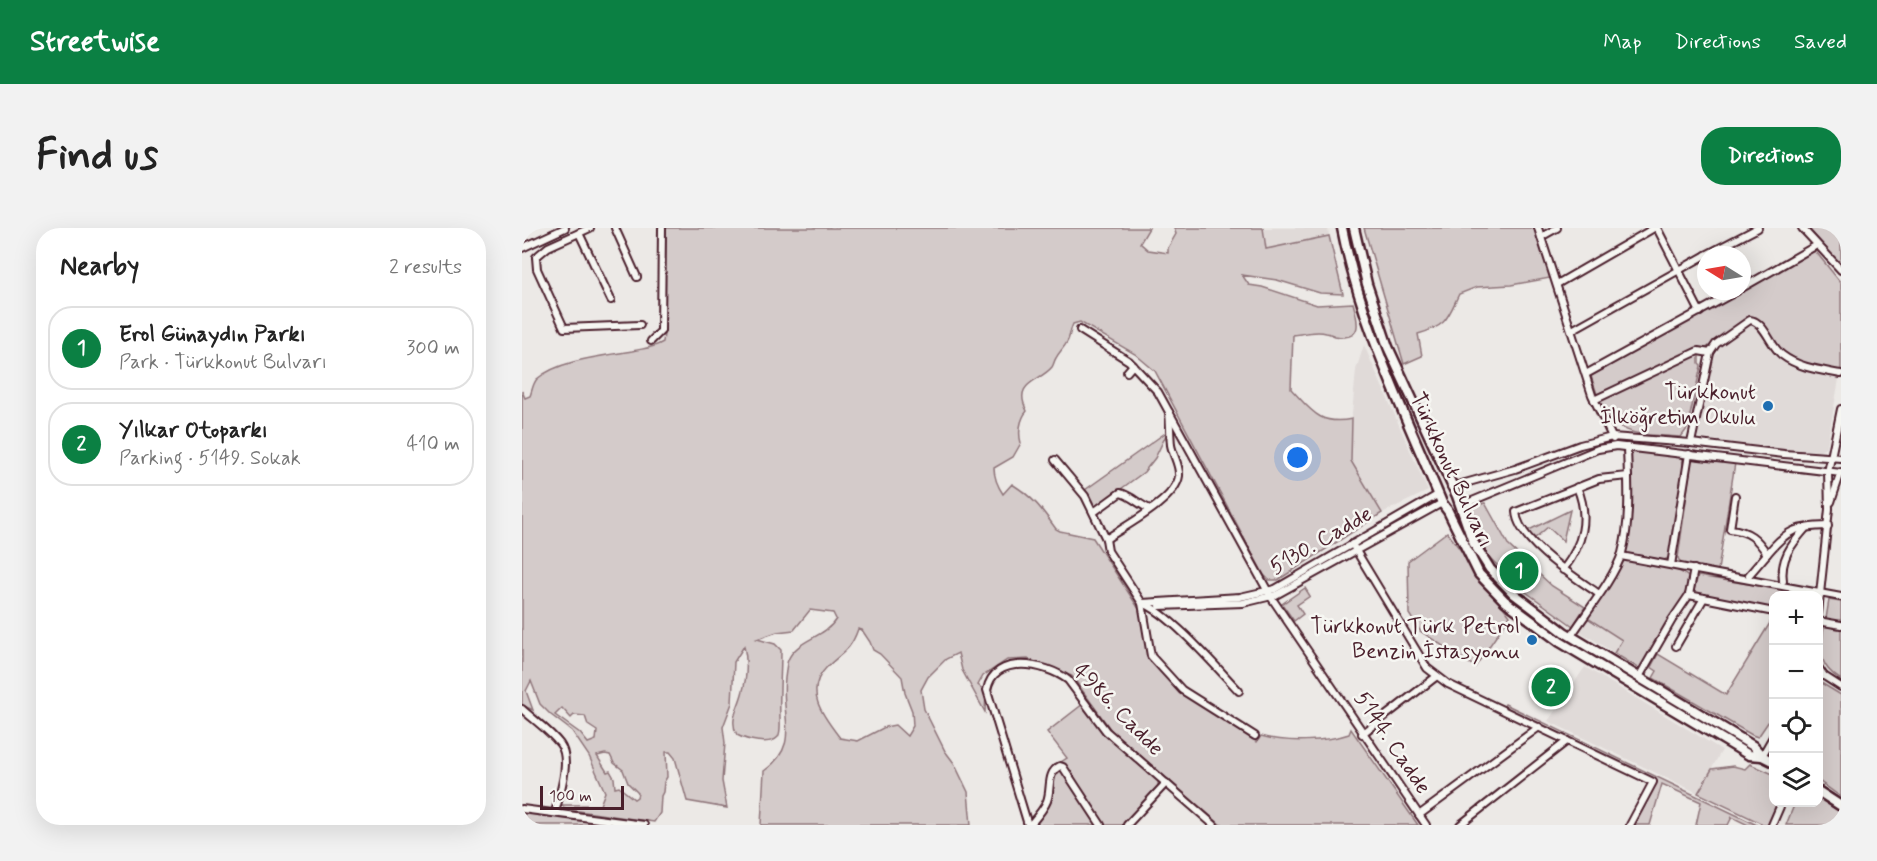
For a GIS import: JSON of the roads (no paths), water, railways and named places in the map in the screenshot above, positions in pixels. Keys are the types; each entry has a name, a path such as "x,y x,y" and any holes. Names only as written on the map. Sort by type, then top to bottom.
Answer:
{"street":[{"path":"522,248 565,228"},
{"path":"590,228 538,254 535,261 564,328 640,325"},
{"path":"615,228 637,277"},
{"path":"651,341 661,332 662,228"},
{"name":"Türkkonut Bulvarı","path":"1342,228 1367,321 1441,498 1479,574 1504,601 1560,642 1749,755 1762,756"},
{"name":"Türkkonut Bulvarı","path":"1354,228 1367,285 1380,326 1460,506 1473,542 1490,569 1513,592 1571,636 1753,746 1769,760"},
{"path":"1538,228 1594,400 1616,446"},
{"path":"1541,237 1557,228"},
{"path":"1557,284 1656,228 1700,312"},
{"path":"1723,246 1758,228"},
{"path":"1802,228 1841,270"},
{"path":"579,233 610,300"},
{"path":"552,234 557,243"},
{"path":"1751,283 1817,245"},
{"path":"1572,330 1697,260"},
{"path":"1586,374 1721,300"},
{"path":"1691,443 1710,352 1716,344 1754,319 1776,350 1784,357 1806,368 1841,374"},
{"name":"5144. Cadde","path":"1080,330 1114,350 1150,382 1168,409 1270,594 1362,734 1426,825"},
{"path":"1594,400 1698,351 1710,352"},
{"path":"1127,372 1133,365"},
{"path":"1106,539 1170,494 1176,486 1179,475 1171,446 1168,409"},
{"path":"1841,412 1841,429"},
{"path":"1821,591 1829,509 1828,472 1841,412"},
{"path":"1441,498 1451,487 1515,469 1580,445 1612,437 1841,458"},
{"path":"1448,511 1598,449 1616,446 1841,472 1829,509"},
{"path":"1571,636 1621,555 1626,527 1627,447"},
{"path":"1671,565 1689,454"},
{"path":"1055,459 1085,496 1106,539 1108,551 1142,603 1151,657 1182,690 1255,736"},
{"path":"1599,594 1563,570 1524,533 1515,516 1516,512 1599,479 1628,476"},
{"path":"1563,570 1575,554 1584,524 1584,503 1577,487"},
{"path":"1094,512 1120,493 1149,509"},
{"path":"1735,496 1730,529 1743,530 1756,537 1767,554"},
{"name":"5130. Cadde","path":"1150,606 1243,603 1270,594 1441,498"},
{"path":"1749,575 1781,537 1790,531 1827,526"},
{"path":"1783,581 1781,570 1785,556 1805,529"},
{"path":"1354,547 1427,668 1437,676 1448,684 1653,782 1630,825"},
{"path":"1621,555 1810,591"},
{"path":"1639,677 1689,595 1694,569"},
{"path":"1823,593 1841,597"},
{"name":"5130. Cadde","path":"1142,603 1270,594"},
{"path":"1689,595 1769,611"},
{"path":"1676,646 1704,598"},
{"path":"1142,603 1150,606 1173,625 1239,692"},
{"path":"1823,622 1841,625"},
{"name":"4986. Cadde","path":"1029,825 987,690 989,680 998,672 1021,663 1061,674 1106,731 1214,825"},
{"path":"1362,734 1437,676"},
{"path":"1823,677 1841,687"},
{"path":"522,709 557,741 563,751 565,764 555,813"},
{"path":"1419,815 1539,727"},
{"path":"1460,825 1567,741"},
{"path":"1762,756 1769,743"},
{"path":"1029,825 1047,801 1050,778 1060,766 1063,767 1101,825"},
{"path":"1127,825 1166,783"},
{"path":"1823,794 1841,806"},
{"path":"1772,825 1780,807"},
{"path":"522,809 644,825"}],"place":[{"name":"Türkkonut İlköğretim Okulu","path":"1768,406"},
{"name":"Erol Günaydın Parkı","path":"1519,571"},
{"name":"Türkkonut Türk Petrol Benzin İstasyonu","path":"1532,640"},
{"name":"Yılkar Otoparkı","path":"1551,687"}]}
